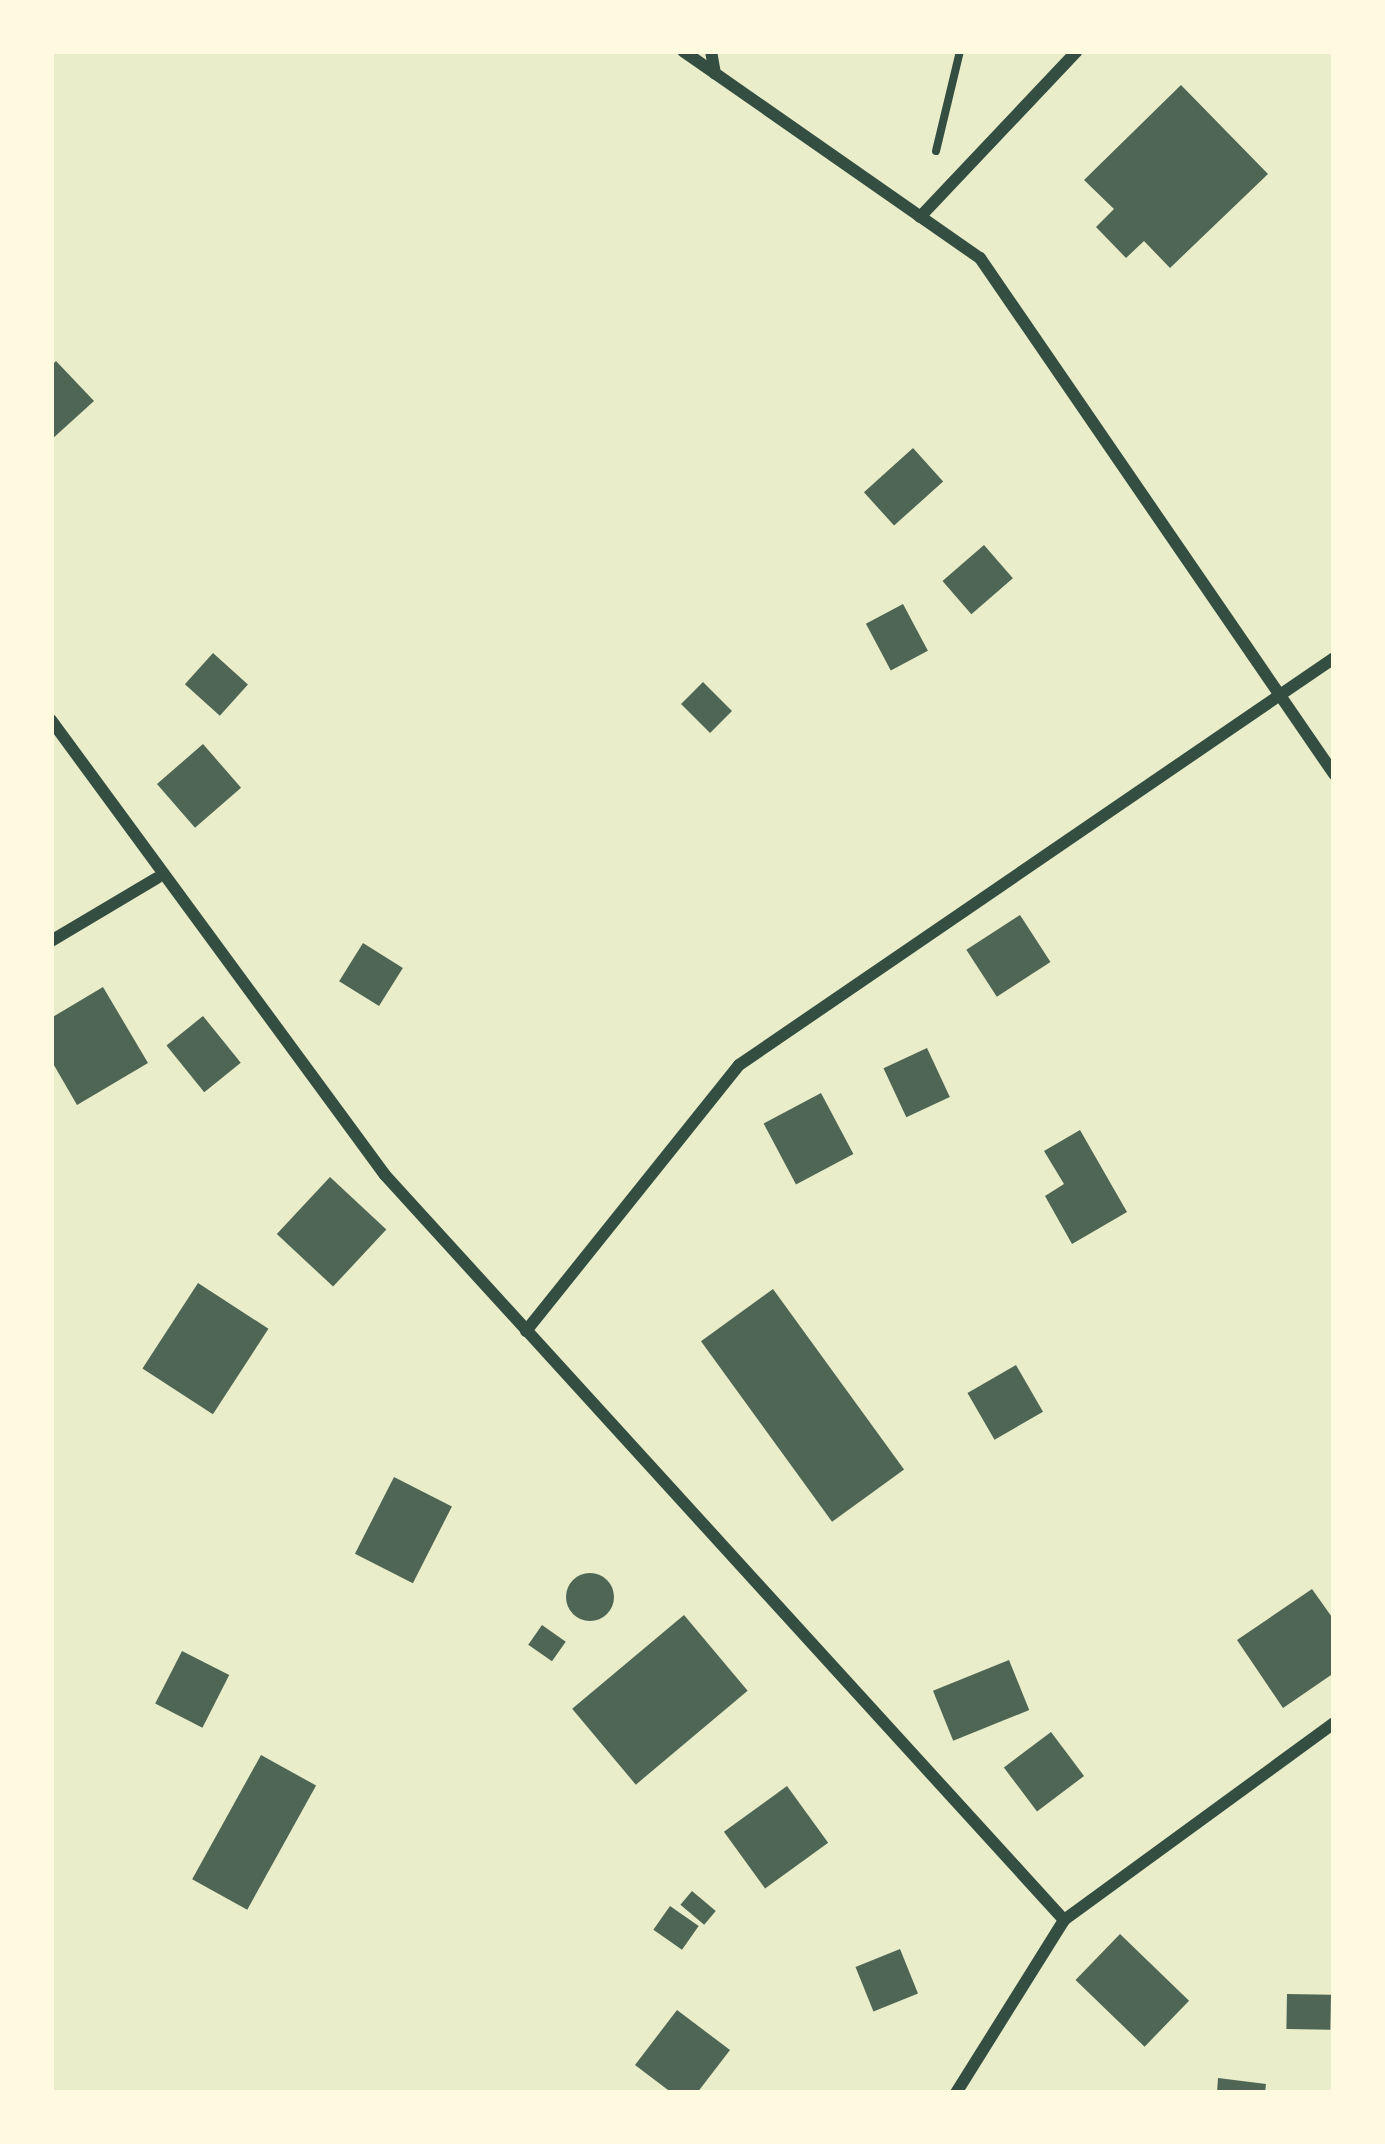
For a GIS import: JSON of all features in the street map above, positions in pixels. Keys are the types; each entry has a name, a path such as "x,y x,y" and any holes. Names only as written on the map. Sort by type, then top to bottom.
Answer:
{"street":[{"path":"683,51 980,258 1275,698 1334,774"},
{"path":"711,51 715,74"},
{"path":"920,217 1077,51"},
{"path":"526,1331 739,1066 1334,658"},
{"path":"51,721 157,878 385,1175 1064,1921"},
{"path":"51,941 157,878"},
{"path":"956,2093 1064,1921 1334,1723"}],"path":[{"path":"920,217 960,51"}],"building":[{"path":"1181,85 1268,174 1170,268 1144,241 1126,258 1096,227 1114,209 1084,180"},
{"path":"56,361 94,401 51,440 51,366"},
{"path":"913,448 943,481 894,526 864,492"},
{"path":"984,545 1013,578 971,614 942,581"},
{"path":"903,604 928,651 891,671 866,624"},
{"path":"213,653 248,684 220,716 185,684"},
{"path":"703,682 732,711 710,733 681,704"},
{"path":"203,744 241,788 195,828 157,784"},
{"path":"1020,915 1050,962 997,997 966,950"},
{"path":"363,943 403,968 379,1006 339,981"},
{"path":"103,987 148,1063 77,1105 51,1060 51,1018"},
{"path":"203,1016 241,1063 204,1092 166,1046"},
{"path":"927,1048 950,1097 906,1117 883,1068"},
{"path":"821,1093 853,1154 796,1184 764,1124"},
{"path":"1080,1130 1127,1212 1072,1244 1045,1196 1064,1184 1044,1151"},
{"path":"330,1177 386,1230 333,1287 277,1234"},
{"path":"198,1283 268,1329 213,1414 142,1369"},
{"path":"773,1289 904,1469 832,1522 701,1341"},
{"path":"1016,1365 1043,1412 995,1440 968,1393"},
{"path":"394,1477 452,1507 413,1583 355,1554"},
{"path":"590,1573 607,1580 614,1597 607,1614 590,1621 573,1614 566,1597 573,1580"},
{"path":"1312,1589 1334,1620 1334,1673 1283,1708 1237,1640"},
{"path":"684,1615 748,1691 636,1785 572,1709"},
{"path":"542,1625 566,1642 552,1661 528,1645"},
{"path":"182,1651 229,1675 202,1728 155,1704"},
{"path":"1009,1660 1029,1710 953,1741 933,1691"},
{"path":"1051,1732 1084,1776 1037,1811 1004,1768"},
{"path":"261,1755 316,1786 247,1910 192,1879"},
{"path":"787,1786 828,1843 765,1888 724,1832"},
{"path":"692,1891 716,1911 704,1925 680,1905"},
{"path":"670,1906 699,1926 682,1950 653,1930"},
{"path":"1120,1934 1189,2001 1145,2047 1076,1980"},
{"path":"900,1949 918,1994 873,2011 855,1967"},
{"path":"1287,1994 1331,1995 1330,2030 1286,2029"},
{"path":"677,2010 730,2050 697,2093 672,2093 635,2065"},
{"path":"1218,2078 1266,2084 1265,2093 1217,2093"}]}
